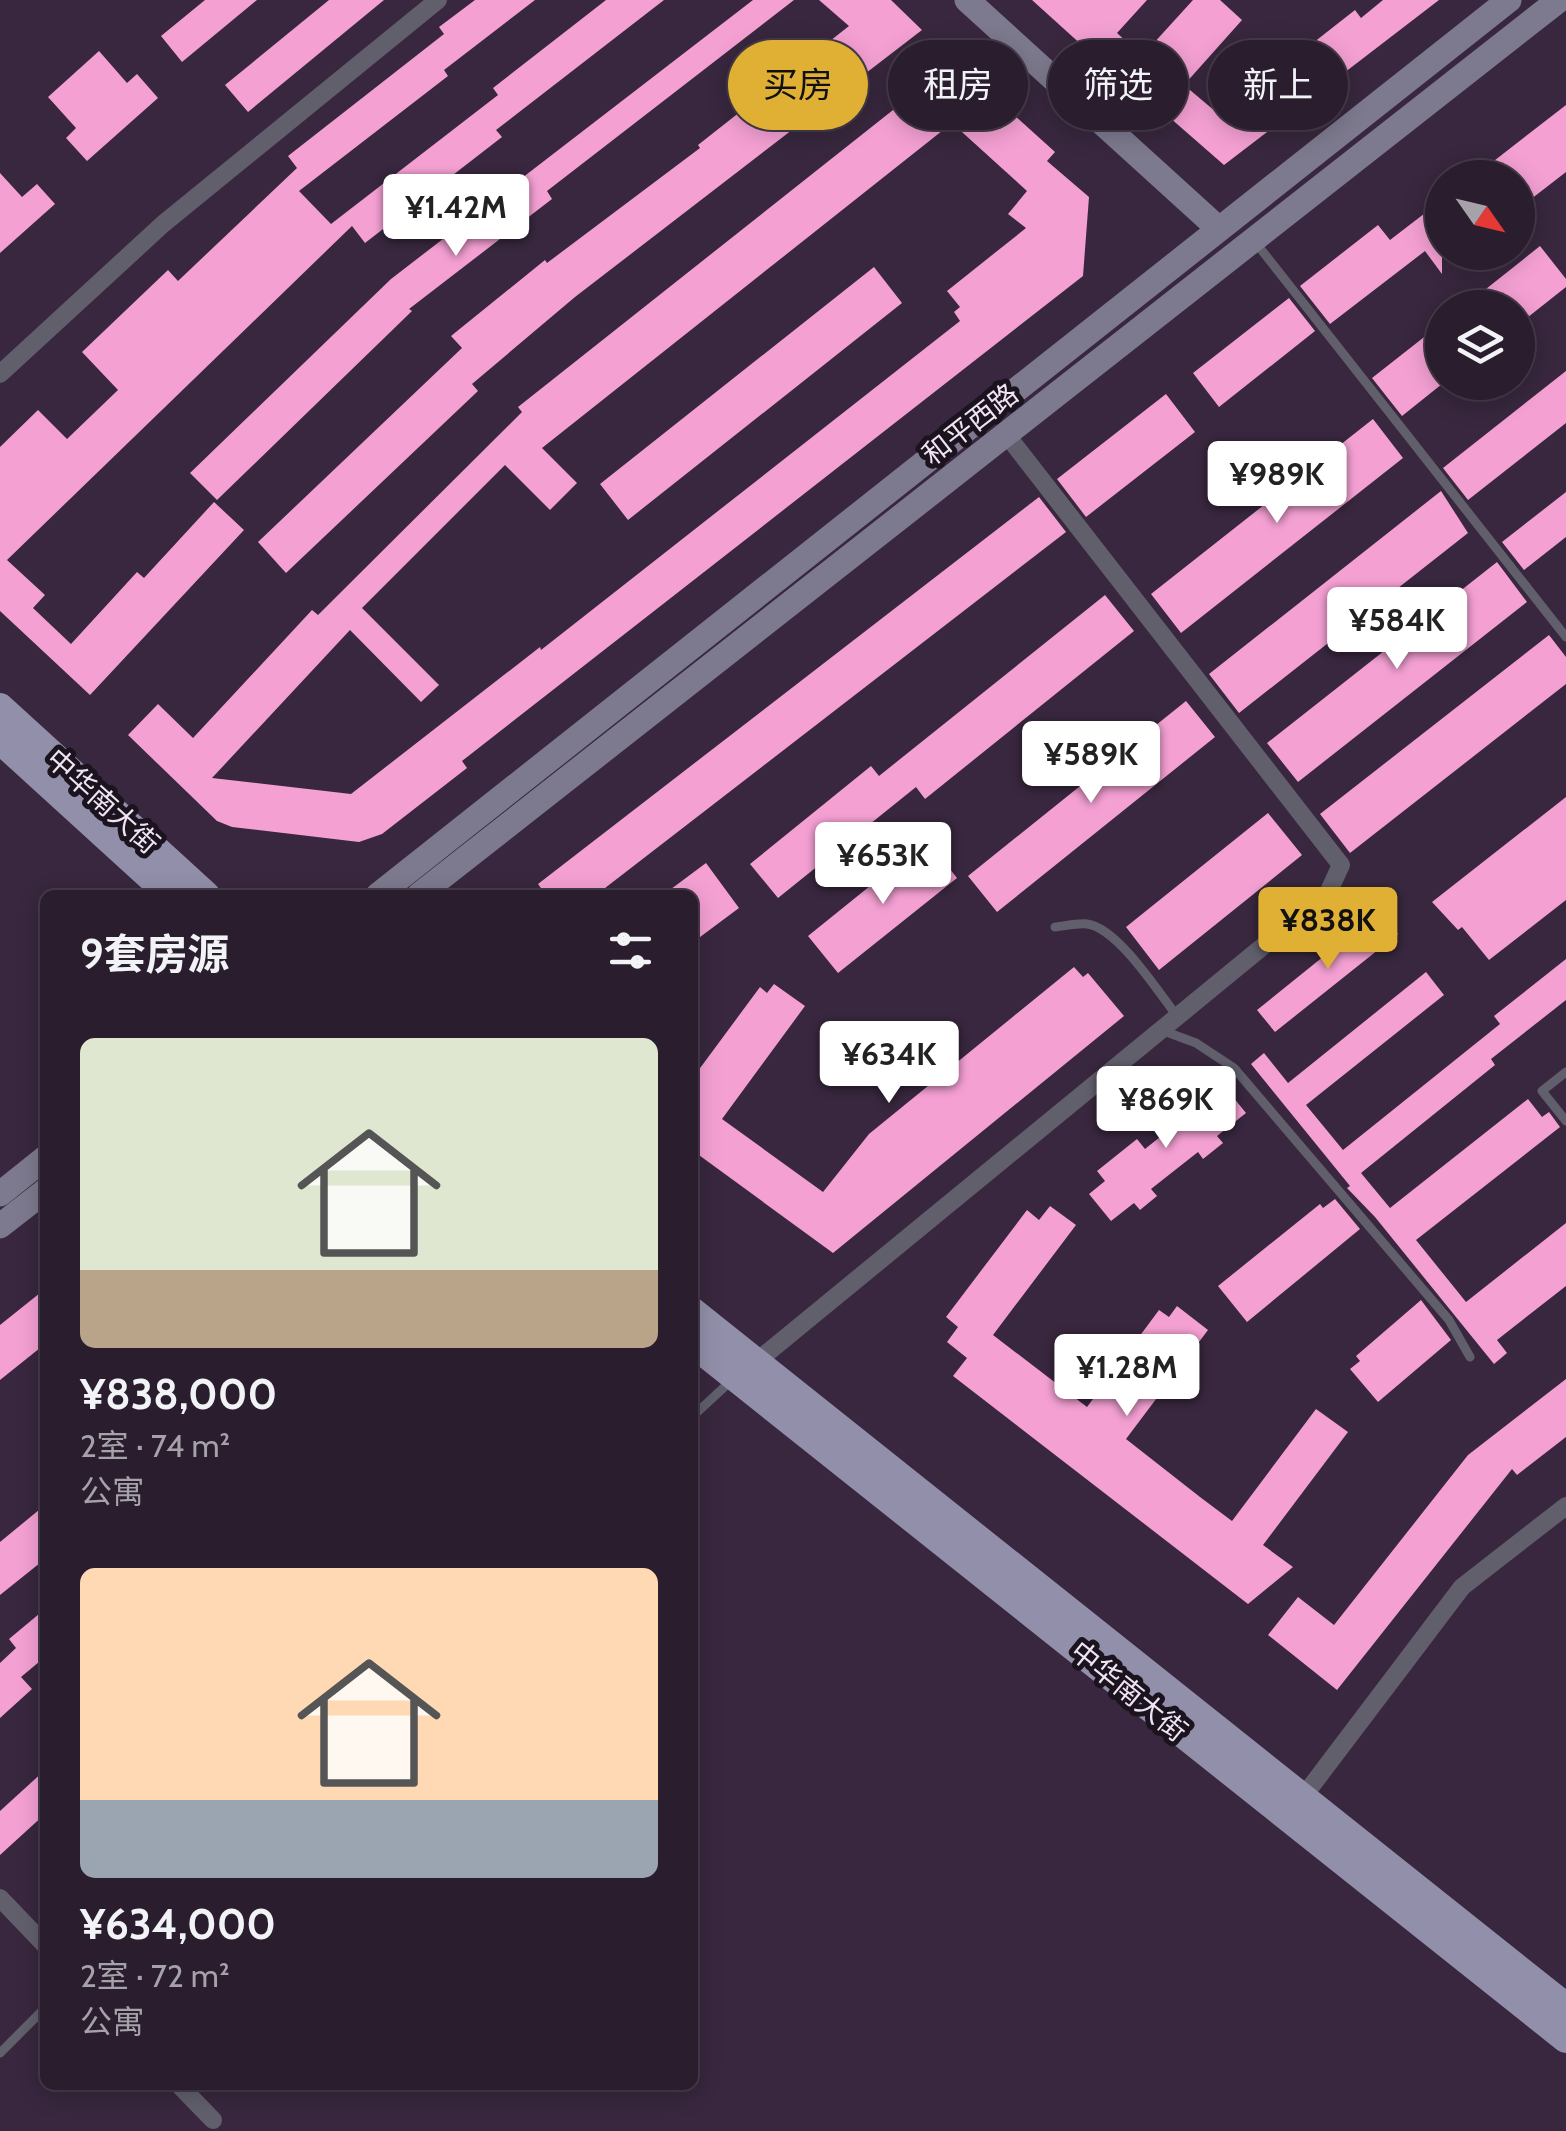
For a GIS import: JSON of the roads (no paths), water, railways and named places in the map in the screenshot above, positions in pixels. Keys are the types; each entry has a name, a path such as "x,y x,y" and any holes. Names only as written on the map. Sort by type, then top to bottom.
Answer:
{"main road":[{"path":"967,0 1219,229"},
{"name":"和平西路","path":"384,890 1509,0"},
{"name":"和平西路","path":"426,890 1559,0"},
{"name":"中华南大街","path":"0,707 201,890"},
{"name":"中华南大街","path":"0,740 165,890"},
{"path":"0,1194 40,1162"},
{"path":"0,1226 40,1194"},
{"name":"中华南大街","path":"698,1317 746,1369 1566,2039"},
{"name":"中华南大街","path":"698,1345 746,1369 1303,1797 1566,2007"}],"street":[{"path":"0,374 164,224 438,0"},
{"path":"746,1369 1328,894 1341,864 1006,434"},
{"path":"1303,1797 1462,1587 1566,1506"},
{"path":"0,1898 40,1940"},
{"path":"184,2090 215,2126"}],"lane":[{"path":"1254,240 1566,638"},
{"path":"1055,927 1088,924 1104,930 1178,1016"},
{"path":"1161,1030 1196,1043 1234,1068 1449,1320 1470,1357"},
{"path":"1566,1072 1542,1091 1566,1121"},
{"path":"698,1412 746,1369"},
{"path":"0,2053 40,2013"}]}
